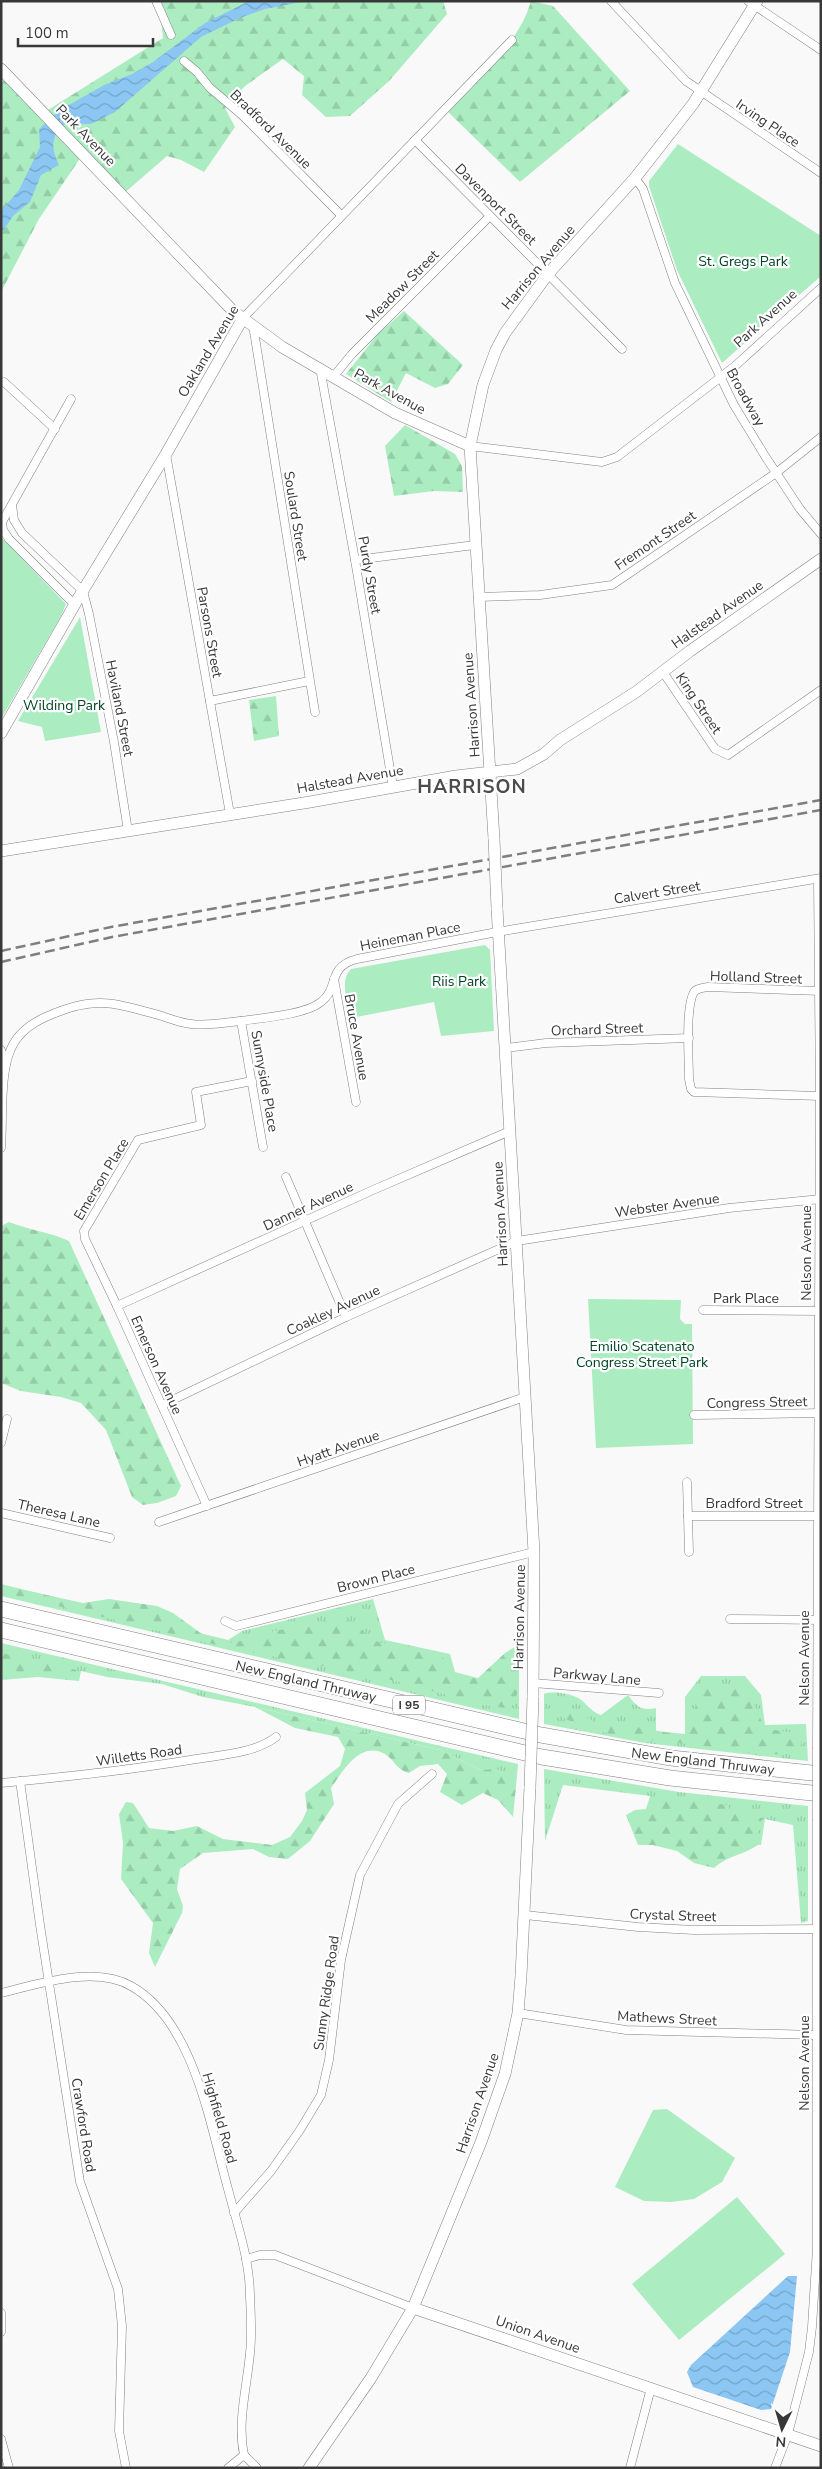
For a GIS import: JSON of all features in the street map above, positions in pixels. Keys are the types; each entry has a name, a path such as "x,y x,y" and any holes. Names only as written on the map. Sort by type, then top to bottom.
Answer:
{"highway":[{"name":"New England Thruway","path":"1,1609 540,1736 671,1758 821,1774"},
{"name":"New England Thruway","path":"1,1630 534,1755 678,1780 821,1794"}],"main road":[{"name":"Harrison Avenue","path":"309,2468 371,2378 414,2308 494,2106 505,2074 518,2013 530,1787 534,1552 506,1048 497,932 491,772 478,597 470,446 483,385 496,350 516,316 548,274 635,178 701,93 753,3"},
{"name":"Park Avenue","path":"1,69 233,311 282,347 396,413 470,446"},
{"name":"Oakland Avenue","path":"1,733 74,605 166,454 243,318"},
{"name":"Halstead Avenue","path":"1,852 310,802 393,786 517,769 544,754 560,740 663,672 821,559"},
{"name":"Union Avenue","path":"414,2308 821,2446"}],"street":[{"path":"156,1 171,35"},
{"name":"Irving Place","path":"611,1 674,70 701,93 821,173"},
{"path":"753,3 821,50"},
{"name":"Oakland Avenue","path":"243,318 512,40"},
{"name":"Bradford Avenue","path":"184,61 197,72 210,88 242,115 341,216"},
{"name":"Davenport Street","path":"415,140 622,349"},
{"name":"Broadway","path":"635,178 643,190 674,283 734,405 776,473 821,534"},
{"name":"Meadow Street","path":"334,376 352,354 490,216"},
{"name":"Park Avenue","path":"470,446 602,462 610,461 720,378 821,288"},
{"name":"Soulard Street","path":"252,325 315,712"},
{"name":"Purdy Street","path":"320,368 393,786"},
{"path":"4,382 55,429"},
{"path":"71,399 2,522 3,530 9,539 74,605"},
{"name":"Fremont Street","path":"478,597 540,595 612,585 776,473 821,437"},
{"name":"Parsons Street","path":"166,454 230,814"},
{"path":"12,505 14,520 22,533 71,583 83,591"},
{"path":"355,560 475,545"},
{"name":"Haviland Street","path":"83,591 115,751 128,831"},
{"name":"King Street","path":"663,672 715,748 728,755 821,690"},
{"path":"210,701 309,681"},
{"name":"Calvert Street","path":"497,932 819,878"},
{"name":"Nelson Avenue","path":"775,2468 788,2434 808,2352 812,2327 817,2248 819,878"},
{"name":"Heineman Place","path":"334,977 342,965 349,961 497,932"},
{"path":"1,1148 6,1064 13,1044 31,1025 56,1012 95,1001 126,1006 191,1024 241,1021 314,1007 325,999 334,977"},
{"name":"Bruce Avenue","path":"334,977 356,1102"},
{"name":"Holland Street","path":"689,1038 690,1004 698,988 819,992"},
{"name":"Sunnyside Place","path":"241,1021 263,1146"},
{"path":"689,1038 691,1089 694,1092 820,1096"},
{"name":"Orchard Street","path":"506,1048 546,1043 689,1038"},
{"path":"1,1050 6,1064"},
{"name":"Emerson Place","path":"84,1235 86,1227 108,1194 138,1140 201,1125 196,1092 252,1081"},
{"name":"Danner Avenue","path":"117,1306 510,1131"},
{"path":"286,1177 346,1317"},
{"name":"Webster Avenue","path":"517,1241 729,1208 820,1199"},
{"name":"Emerson Avenue","path":"84,1235 207,1506"},
{"name":"Coakley Avenue","path":"162,1405 346,1317 517,1241"},
{"name":"Park Place","path":"703,1310 818,1311"},
{"name":"Hyatt Avenue","path":"159,1522 525,1397"},
{"name":"Congress Street","path":"694,1415 819,1413"},
{"path":"1,1444 7,1419"},
{"path":"687,1482 689,1552"},
{"name":"Theresa Lane","path":"1,1513 110,1538"},
{"name":"Bradford Street","path":"688,1516 819,1516"},
{"name":"Brown Place","path":"225,1621 236,1626 534,1552"},
{"path":"730,1619 818,1620"},
{"name":"Parkway Lane","path":"533,1683 659,1693"},
{"name":"Willetts Road","path":"1,1783 148,1767 214,1756 266,1745 276,1737"},
{"name":"Sunny Ridge Road","path":"234,2213 271,2171 300,2130 321,2095 330,2060 341,1960 360,1875 398,1804 432,1774"},
{"name":"Crawford Road","path":"20,1782 80,2182 118,2289 122,2326 119,2431 126,2468"},
{"name":"Crystal Street","path":"524,1915 666,1929 818,1929"},
{"name":"Highfield Road","path":"1,1992 59,1978 105,1977 130,1985 157,2006 171,2026 199,2083 246,2259"},
{"name":"Mathews Street","path":"518,2013 626,2030 816,2035"},
{"name":"Union Avenue","path":"246,2259 260,2255 275,2255 414,2308"},
{"path":"246,2259 250,2294 251,2351 243,2411 242,2443 244,2455 257,2468"},
{"path":"1,2313 1,2332"},
{"path":"630,2468 651,2388"},
{"path":"1,2439 9,2468"},
{"path":"228,2468 244,2455"}],"green space":[{"path":"156,1 443,1 447,14 390,80 350,116 326,117 302,95 304,76 283,59 245,86 225,108 235,127 204,172 181,160 167,156 122,195 83,154 39,219 1,292 1,83 8,76 43,113 163,38 160,9"},
{"path":"531,1 553,6 630,91 520,182 445,109 507,46 525,17"},
{"name":"St. Gregs Park","path":"678,144 821,236 821,276 722,363 677,270 649,186 649,181"},
{"path":"404,311 463,365 448,384 435,388 406,373 391,402 346,374 378,334"},
{"path":"405,425 455,454 462,466 463,492 434,491 394,496 385,446"},
{"path":"1,537 66,604 61,616 1,719"},
{"name":"Wilding Park","path":"80,617 101,732 45,741 42,727 18,721"},
{"path":"276,696 279,736 254,741 249,700"},
{"name":"Riis Park","path":"485,945 490,950 494,1031 441,1036 434,1002 351,1018 345,986 347,974 351,969"},
{"path":"9,1222 69,1241 181,1486 176,1496 157,1503 143,1505 132,1497 106,1430 81,1403 61,1397 21,1391 1,1383 1,1226"},
{"name":"Emilio Scatenato Congress Street Park","path":"588,1299 681,1300 680,1319 685,1324 692,1324 693,1444 596,1448"},
{"path":"1,1584 228,1640 242,1631 373,1599 385,1640 450,1654 455,1672 519,1689 519,1719 1,1596"},
{"path":"1,1585 83,1603 109,1599 157,1606 173,1613 206,1637 226,1643 329,1620 354,1621 371,1640 443,1658 449,1664 456,1679 478,1678 505,1653 519,1644 519,1689 512,1706 506,1708 489,1706 380,1677 229,1648 1,1592"},
{"path":"1,1643 518,1764 517,1776 481,1770 440,1750 255,1707 203,1697 162,1684 107,1677 81,1671 79,1681 38,1677 1,1680"},
{"path":"1,1653 77,1670 74,1677 1,1677"},
{"path":"701,1676 745,1676 761,1695 765,1725 806,1724 808,1761 645,1743 544,1724 544,1694 555,1693 573,1696 601,1715 628,1695 640,1707 647,1709 656,1708 656,1731 685,1734 685,1697"},
{"path":"717,1684 735,1687 745,1692 767,1729 796,1733 802,1743 795,1753 745,1752 605,1733 588,1728 555,1713 559,1709 565,1710 608,1726 627,1725 684,1736 691,1723 700,1690"},
{"path":"255,1707 440,1750 481,1770 496,1769 517,1776 513,1817 498,1800 483,1793 462,1805 440,1792 447,1774 438,1764 420,1766 409,1773 398,1767 385,1754 368,1751 360,1754 347,1766 331,1788 334,1804 310,1841 288,1859 269,1857 253,1849 203,1853 180,1869 177,1889 183,1906 182,1913 155,1967 149,1953 153,1923 121,1879 123,1843 119,1814 126,1802 133,1803 149,1828 173,1831 197,1826 223,1839 272,1845 290,1837 302,1821 307,1810 305,1793 340,1766 345,1749 338,1737 295,1728"},
{"path":"544,1769 679,1792 808,1806 808,1921 801,1923 793,1825 765,1819 761,1845 639,1833 650,1796 563,1785 545,1841"},
{"path":"651,1796 728,1805 729,1809 751,1817 764,1818 759,1824 758,1845 724,1861 714,1868 694,1863 677,1851 653,1845 638,1845 626,1815 635,1810 646,1809"},
{"path":"667,2109 735,2158 722,2182 694,2199 671,2202 644,2201 615,2187 653,2110"},
{"path":"737,2197 785,2254 679,2340 632,2284"}],"water":[{"path":"249,1 306,1 265,9 240,18 201,37 115,112 91,124 65,124 54,138 53,143 54,153 59,165 41,175 30,202 13,216 1,234 1,211 19,190 40,147 39,129 60,110 104,85 132,74 153,62 205,23"},
{"path":"788,2276 797,2276 790,2352 771,2409 761,2410 693,2387 687,2372 691,2365"}],"railway":[{"path":"1,951 111,927 821,800"},
{"path":"1,962 112,937 821,810"}],"district":[{"name":"HARRISON","path":"472,786"}]}
